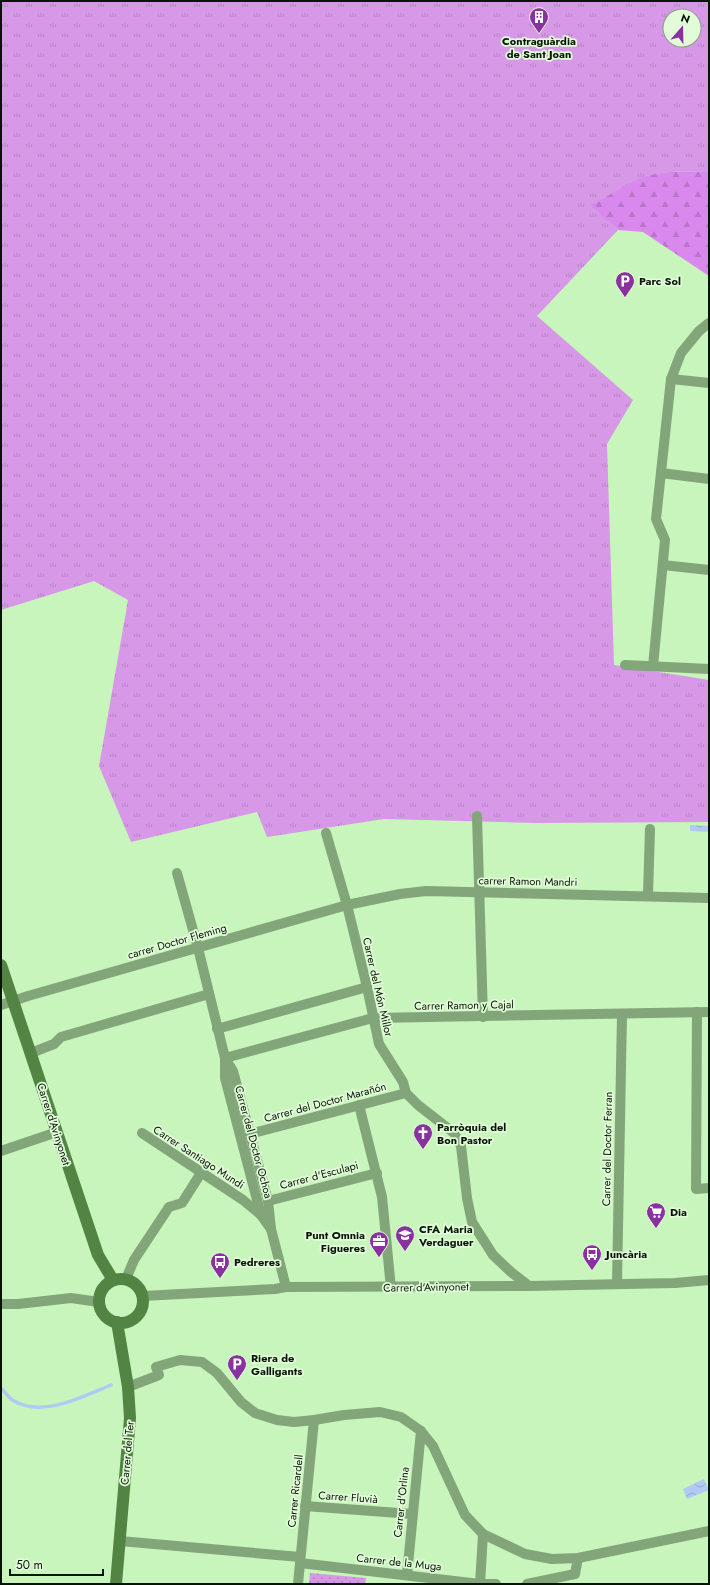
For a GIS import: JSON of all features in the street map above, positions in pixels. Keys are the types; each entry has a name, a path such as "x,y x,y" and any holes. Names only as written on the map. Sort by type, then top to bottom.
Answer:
{"street":[{"path":"653,666 665,540 656,519 671,379 681,353 699,331 709,323"},
{"path":"671,379 709,383"},
{"path":"661,473 709,479"},
{"path":"663,565 709,570"},
{"path":"625,665 709,669"},
{"path":"477,816 483,1017"},
{"path":"648,895 650,829"},
{"name":"Carrer del Món Millor","path":"326,833 347,905 379,1044 403,1082 406,1093 418,1105 454,1133 461,1146 467,1198 472,1222 493,1255 529,1286"},
{"name":"Carrer del Doctor Ochoa","path":"177,873 198,948 225,1058 225,1078 261,1215 270,1229"},
{"name":"carrer Ramon Mandri","path":"347,905 406,893 426,891 648,895 709,898"},
{"name":"carrer Doctor Fleming","path":"1,1005 347,905"},
{"name":"Carrer d'Avinyonet","path":"1,965 98,1255 113,1280"},
{"path":"218,1029 367,987"},
{"path":"31,1053 54,1044 60,1037 209,994"},
{"path":"697,1012 696,1189 709,1188"},
{"name":"Carrer Ramon y Cajal","path":"225,1058 373,1018 709,1012"},
{"name":"Carrer del Doctor Ferran","path":"617,1284 622,1014"},
{"name":"Carrer del Doctor Ochoa","path":"225,1058 233,1071 268,1201 270,1229 286,1287"},
{"name":"Carrer del Doctor Marañón","path":"250,1134 406,1093"},
{"path":"359,1105 382,1197 390,1288"},
{"path":"1,1151 57,1132"},
{"name":"Carrer Santiago Mundi","path":"142,1133 243,1200 261,1215"},
{"path":"126,1279 134,1260 169,1207 182,1204 201,1173"},
{"name":"Carrer d'Esculapi","path":"268,1201 377,1173"},
{"path":"126,1279 137,1285 143,1296 141,1310 137,1316 124,1322 110,1320 101,1309 99,1302 100,1295 103,1289 113,1280 126,1279"},
{"name":"Carrer d'Avinyonet","path":"143,1296 275,1289 286,1287 390,1288 529,1286 675,1283 709,1280"},
{"path":"1,1304 18,1304 71,1298 99,1302"},
{"name":"Carrer del Ter","path":"116,1584 130,1418 128,1387 117,1322"},
{"path":"128,1387 159,1375 156,1367 180,1360 202,1362 217,1373 241,1402 255,1412 277,1420 294,1422 380,1412 401,1417 421,1431 434,1446 465,1515 483,1534 525,1554 552,1559 578,1558 709,1531"},
{"name":"Carrer Ricardell","path":"298,1584 314,1420"},
{"name":"Carrer d'Orlina","path":"407,1576 421,1431"},
{"name":"Carrer Fluvià","path":"305,1506 412,1514"},
{"path":"480,1584 483,1534"},
{"name":"Carrer de la Muga","path":"120,1541 300,1560 407,1576 480,1584 496,1584"},
{"path":"527,1584 575,1574 578,1558"}],"green space":[{"path":"1,1 709,1 709,171 668,172 644,177 630,183 591,205 618,230 537,316 633,400 607,444 614,665 709,680 709,822 535,823 384,819 267,837 257,812 131,842 99,766 128,600 94,581 1,610"},
{"path":"709,171 709,276 643,232 618,230 590,205 629,183 643,177 668,172"},
{"path":"310,1573 366,1578 365,1584 309,1584"}],"water":[{"path":"690,825 709,826 709,832 690,831"},
{"path":"704,1479 709,1490 687,1499 683,1489"}],"waterway":[{"path":"1,1388 14,1401 25,1406 38,1407 63,1404 111,1385"}],"place":[{"name":"Contraguàrdia de Sant Joan","path":"539,34"},
{"name":"Parc Sol","path":"625,298"},
{"name":"Parròquia del Bon Pastor","path":"423,1150"},
{"name":"Dia","path":"656,1229"},
{"name":"CFA Maria Verdaguer","path":"405,1252"},
{"name":"Punt Omnia Figueres","path":"379,1258"},
{"name":"Juncària","path":"592,1271"},
{"name":"Pedreres","path":"220,1279"},
{"name":"Riera de Galligants","path":"237,1381"}]}
